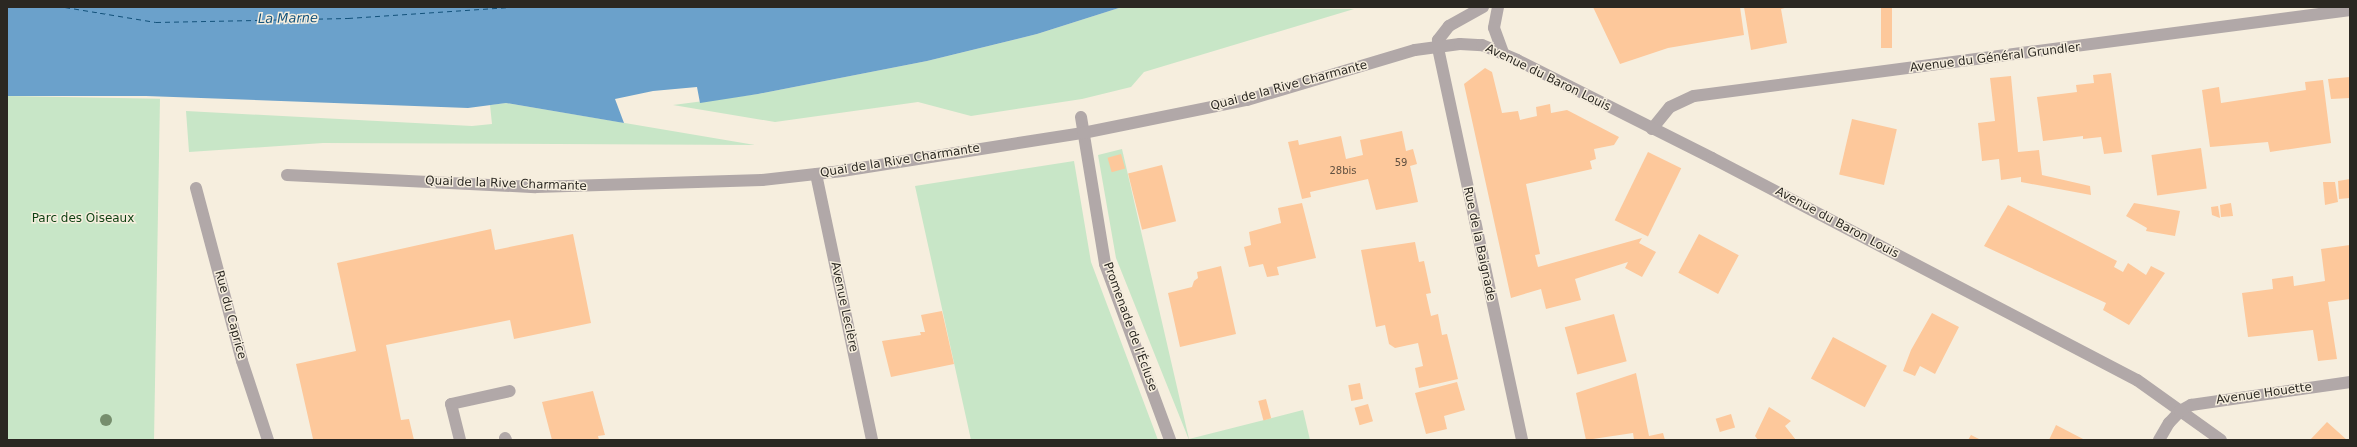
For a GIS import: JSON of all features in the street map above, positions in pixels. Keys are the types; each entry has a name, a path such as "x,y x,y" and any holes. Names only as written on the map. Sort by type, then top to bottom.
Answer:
{"street":[{"path":"1438,48 1438,40 1449,26 1483,7"},
{"path":"1498,7 1494,28 1503,53"},
{"name":"Avenue du Général Grundler","path":"1652,129 1670,107 1694,96 2350,10"},
{"name":"Avenue du Baron Louis","path":"1438,48 1473,44 1503,53 2137,380 2221,440"},
{"name":"Quai de la Rive Charmante","path":"287,175 536,187 762,180 816,174 1083,133 1247,100 1414,50 1438,48"},
{"name":"Rue de la Baignade","path":"1438,48 1522,440"},
{"name":"Promenade de l'Écluse","path":"1081,117 1105,264 1170,440"},
{"name":"Avenue Leclère","path":"816,174 872,440"},
{"name":"Rue du Caprice","path":"196,188 242,361 268,440"},
{"name":"Avenue Houette","path":"2180,411 2207,402 2350,382"},
{"path":"460,440 451,404 510,391"},
{"path":"2159,440 2163,430 2180,411"}],"green space":[{"path":"1122,7 1354,9 1144,72 1131,87 1082,99 971,116 918,102 775,122 673,105 758,94 927,61 1037,34"},
{"name":"Parc des Oiseaux","path":"7,96 160,99 154,440 7,440"},
{"path":"506,103 755,145 323,143 189,152 186,111 472,126 492,124 490,105"},
{"path":"1122,149 1189,439 1303,410 1310,440 1189,440 1116,258 1098,155"},
{"path":"1074,161 1091,262 1158,440 971,440 915,186"}],"water":[{"name":"La Marne","path":"7,7 1122,7 1037,34 927,61 758,94 700,103 697,87 653,91 615,99 624,123 506,103 468,108 146,96 7,96"}],"building":[{"path":"1593,7 1740,7 1744,35 1668,48 1620,64"},
{"path":"1744,7 1788,7 1781,9 1787,43 1751,50"},
{"path":"1881,7 1892,7 1892,48 1881,48"},
{"path":"1485,68 1492,72 1502,113 1518,111 1520,120 1537,116 1536,107 1550,104 1551,113 1567,110 1619,137 1614,145 1594,149 1596,159 1590,161 1592,169 1526,184 1540,254 1535,255 1538,267 1642,238 1639,243 1656,252 1642,277 1625,268 1628,262 1575,279 1581,300 1546,309 1541,289 1511,298 1464,84"},
{"path":"2111,73 2122,152 2104,154 2101,137 2083,139 2083,136 2043,141 2037,97 2077,92 2076,85 2094,83 2093,75"},
{"path":"2011,76 2018,152 2039,150 2042,175 2090,186 2091,195 2021,182 2021,177 2001,180 1999,159 1982,161 1978,123 1995,121 1990,78"},
{"path":"2350,77 2350,98 2331,99 2328,79"},
{"path":"2323,80 2331,143 2270,152 2268,142 2210,147 2202,90 2219,87 2221,103 2306,90 2305,82"},
{"path":"1852,119 1897,129 1884,185 1839,175"},
{"path":"1402,131 1406,151 1413,149 1417,164 1410,166 1418,202 1376,210 1368,179 1310,192 1311,197 1302,199 1288,142 1298,140 1299,145 1341,136 1346,159 1363,155 1360,140"},
{"path":"2201,148 2207,189 2157,196 2151,155"},
{"path":"1648,152 1681,168 1648,237 1615,220"},
{"path":"1121,154 1125,168 1112,172 1108,158"},
{"path":"1162,165 1176,221 1142,230 1128,173"},
{"path":"2350,179 2350,198 2339,199 2338,181"},
{"path":"2323,182 2335,182 2338,202 2325,205"},
{"path":"1302,203 1316,258 1277,267 1279,275 1267,277 1263,264 1249,267 1244,247 1251,245 1249,232 1281,223 1278,208"},
{"path":"2134,203 2180,211 2175,236 2146,231 2147,228 2126,216"},
{"path":"2231,203 2233,216 2221,217 2220,205"},
{"path":"2008,205 2117,261 2114,267 2123,272 2128,263 2146,275 2151,266 2165,273 2129,325 2103,310 2106,303 1984,246"},
{"path":"2218,206 2220,218 2212,215 2211,207"},
{"path":"491,229 495,250 573,234 591,323 514,339 510,320 386,345 401,420 409,419 414,440 313,439 296,364 356,351 337,263"},
{"path":"1699,234 1739,255 1718,294 1678,273"},
{"path":"1415,242 1419,262 1424,261 1431,293 1426,294 1431,316 1438,314 1442,335 1447,334 1458,379 1419,388 1415,368 1423,366 1418,343 1395,348 1389,344 1385,325 1376,327 1361,250"},
{"path":"2350,245 2350,299 2328,302 2337,359 2318,361 2313,330 2248,337 2242,293 2273,289 2272,279 2293,276 2294,286 2325,281 2321,249"},
{"path":"1221,266 1236,334 1180,347 1168,293 1192,287 1194,281 1198,278 1197,272"},
{"path":"942,311 954,364 891,377 882,341 921,335 920,332 925,332 921,315"},
{"path":"1932,313 1959,327 1935,374 1920,366 1915,376 1903,371 1911,350"},
{"path":"1614,314 1627,361 1577,375 1565,327"},
{"path":"1833,337 1887,366 1865,407 1811,378"},
{"path":"1636,373 1649,436 1663,433 1665,440 1634,440 1633,433 1586,440 1576,393"},
{"path":"1457,382 1465,410 1444,416 1447,429 1426,434 1415,393"},
{"path":"1360,383 1363,399 1351,401 1348,385"},
{"path":"593,391 605,435 598,436 599,440 552,440 542,402"},
{"path":"1266,399 1271,418 1263,420 1258,401"},
{"path":"1368,404 1373,421 1360,425 1355,408"},
{"path":"1769,407 1791,421 1785,426 1796,440 1758,440 1755,436"},
{"path":"1731,414 1735,427 1720,432 1716,419"},
{"path":"2327,422 2347,440 2310,440"},
{"path":"2056,425 2085,440 2049,440"},
{"path":"1971,435 1981,440 1968,440"}],"ferry route":[{"path":"65,7 156,22 348,18 511,7"}]}
